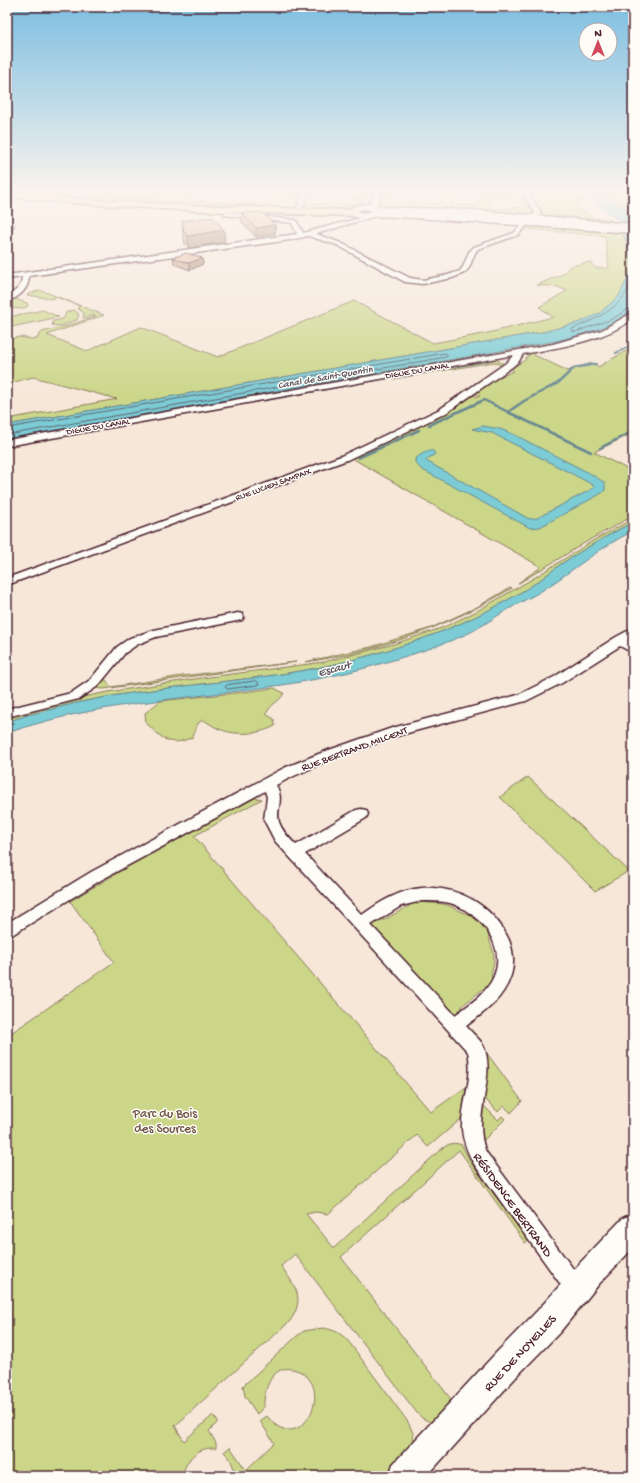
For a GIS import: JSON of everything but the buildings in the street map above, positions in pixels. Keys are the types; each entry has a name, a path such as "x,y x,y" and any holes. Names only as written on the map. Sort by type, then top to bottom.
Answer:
{"main road":[{"name":"RUE DE NOYELLES","path":"405,1476 502,1370 550,1321 606,1255 633,1228"}],"street":[{"path":"7,277 130,260"},
{"path":"370,260 410,281 429,281 460,274 466,269 469,260"},
{"path":"7,299 24,288 26,283 25,275"},
{"name":"DIGUE DU CANAL","path":"7,443 558,345 592,336 618,326 633,316"},
{"name":"RUE LUCIEN SAMPAIX","path":"7,582 348,456 443,411 509,365 516,359 520,352"},
{"path":"7,713 75,696 86,690 99,679 121,650 134,641 154,634 238,617"},
{"name":"RUE BERTRAND MILCENT","path":"7,931 96,876 318,759 382,736 425,723 522,698 549,685 633,632"},
{"path":"620,640 633,649"},
{"name":"RÉSIDENCE BERTRAND","path":"268,784 274,794 271,817 274,826 282,839 475,1048 479,1060 470,1130 472,1144 576,1289"},
{"path":"295,852 361,814"},
{"path":"361,924 393,903 408,897 423,895 438,895 455,899 470,905 484,916 495,928 503,947 505,959 503,976 489,998 455,1025"}],"green space":[{"path":"608,260 631,260 632,269 619,296 600,313 581,322 543,332 7,425 7,419 117,399 33,377 7,384 7,339 20,337 31,339 38,338 42,332 70,325 96,316 94,315 83,318 84,313 77,308 80,306 56,297 52,299 27,295 40,290 104,315 47,335 87,351 141,327 218,357 354,301 433,343 488,333 553,317 539,307 567,291 558,287 537,285 563,274 570,266 590,262 595,268 609,268"},
{"path":"13,298 27,303 28,306 22,309 8,308 8,301"},
{"path":"43,310 59,317 7,328 7,324 12,320 10,319 13,316"},
{"path":"74,310 79,314 77,320 60,326 52,325 53,321 63,319 66,314 65,313"},
{"path":"626,351 633,351 633,433 594,452 633,472 633,516 591,539 519,583 541,567 350,457 423,424 470,394 478,397 480,396 472,392 492,378 495,379 514,371 511,369 525,360 525,358 529,355 529,352 534,352 534,355 568,371 592,363 597,364 596,365 598,367"},
{"path":"493,353 487,355 7,441 7,439"},
{"path":"492,357 504,364 501,365 494,362 393,379 395,375"},
{"path":"633,519 633,522 578,553 506,601 459,624 411,643 361,658 301,671 122,694 23,716 7,722 7,717 78,698 187,680 324,662 394,644 444,627 477,611 534,578 594,540"},
{"path":"511,587 512,588 488,602 432,627 477,607"},
{"path":"431,628 386,644 332,658 305,662 371,647"},
{"path":"296,662 103,689 95,686 103,676 111,687 182,676"},
{"path":"274,688 284,693 266,714 274,719 275,726 254,733 224,731 203,720 198,723 193,737 178,742 172,742 162,737 146,723 145,713 160,701"},
{"path":"528,777 629,871 595,891 500,797"},
{"name":"Parc du Bois des Sources","path":"255,798 262,799 194,836 431,1112 466,1087 461,1119 428,1147 417,1135 328,1214 316,1212 306,1214 334,1248 439,1151 447,1145 455,1143 462,1145 471,1163 528,1241 525,1243 459,1150 341,1257 457,1407 434,1424 422,1418 417,1413 295,1254 281,1266 297,1292 297,1306 290,1321 175,1426 184,1441 213,1415 218,1422 209,1431 216,1443 216,1448 203,1449 194,1455 187,1464 182,1476 7,1476 7,1036 114,962 70,901 131,865"},
{"path":"417,899 424,902 447,905 466,914 477,915 488,927 488,935 494,954 491,977 493,983 491,987 484,988 462,1006 463,1012 458,1015 453,1014 372,926 372,923 377,919 384,920 409,906 412,900"},
{"path":"483,1048 522,1101 511,1113 504,1106 498,1112 481,1095"},
{"path":"480,1102 498,1120 502,1116 505,1119 480,1144 561,1254 559,1256 479,1145 476,1129"},
{"path":"323,1328 338,1332 349,1342 408,1422 413,1433 415,1448 392,1476 235,1476 232,1463 224,1452 230,1447 246,1470 274,1443 260,1421 267,1416 280,1428 292,1430 302,1425 310,1415 314,1403 314,1389 308,1378 296,1370 281,1370 276,1373 271,1379 265,1392 264,1407 257,1414 245,1396 243,1386 297,1336 304,1331"}],"water":[{"name":"Canal de Saint-Quentin","path":"631,260 633,260 633,309 606,326 586,333 556,341 7,439 7,425 543,332 581,322 600,313 619,296 632,269"},
{"path":"483,426 500,429 513,434 591,474 605,483 605,490 540,527 530,528 421,469 415,462 415,459 421,454 428,451 433,451 435,454 426,460 428,462 529,519 537,518 594,488 593,485 492,433 472,429"},
{"name":"Escaut","path":"633,522 633,531 599,551 542,591 508,609 471,632 421,651 369,667 324,678 233,692 96,710 51,720 7,733 7,722 87,701 122,694 301,671 361,658 411,643 459,624 506,601 578,553"}],"waterway":[{"path":"616,353 630,346"},
{"path":"396,377 489,360"},
{"path":"508,412 524,401 558,383 574,368 595,364"},
{"path":"265,400 386,378"},
{"path":"429,425 484,400 508,412"},
{"path":"508,412 591,452"},
{"path":"358,458 419,430"},
{"path":"600,448 633,431"}]}
